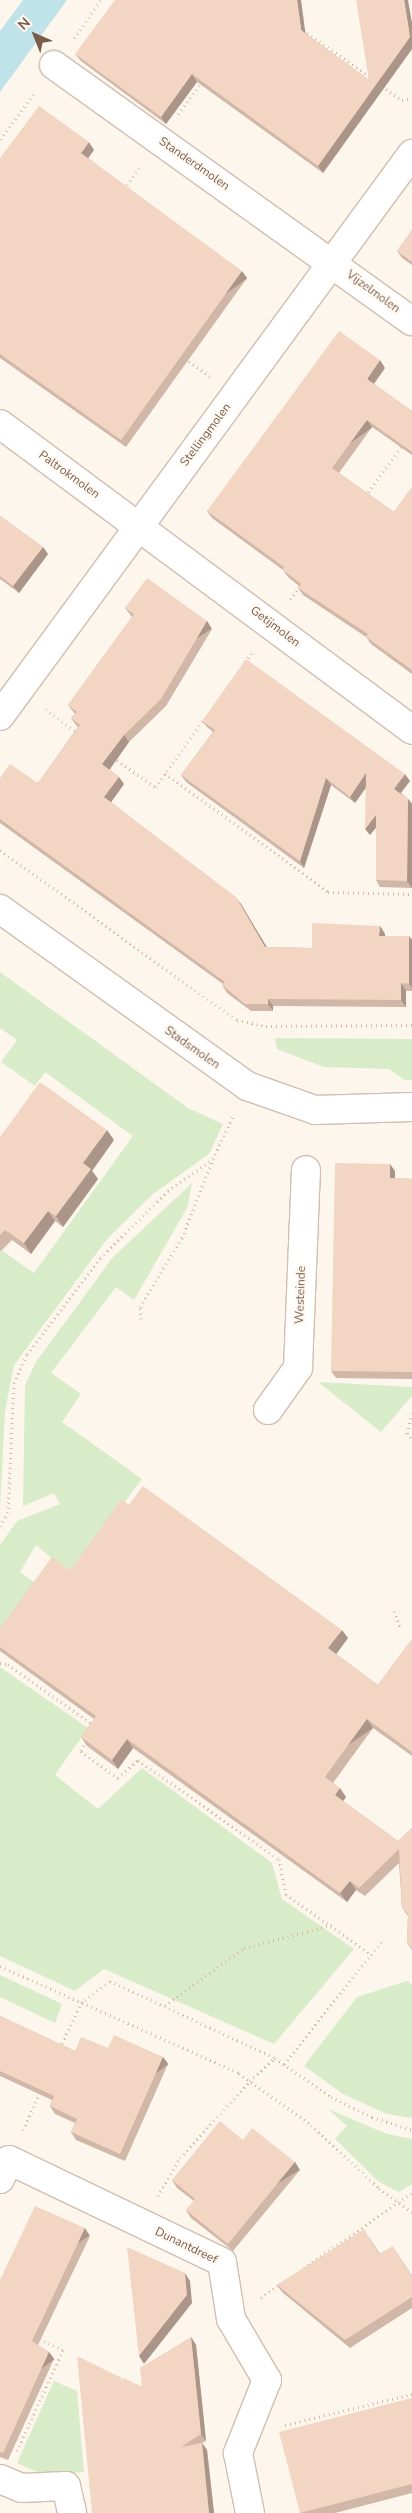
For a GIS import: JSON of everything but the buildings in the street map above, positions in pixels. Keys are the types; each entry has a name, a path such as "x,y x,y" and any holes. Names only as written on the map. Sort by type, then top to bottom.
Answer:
{"street":[{"name":"Standerdmolen","path":"54,65 334,263"},
{"name":"Stellingmolen","path":"0,716 138,525 334,263 412,154"},
{"name":"Vijzelmolen","path":"334,263 412,321"},
{"name":"Paltrokmolen","path":"0,424 138,525"},
{"name":"Getijmolen","path":"138,525 412,730"},
{"name":"Stadsmolen","path":"0,909 248,1086 316,1110 412,1107"},
{"name":"Westeinde","path":"268,1410 298,1368 306,1170"},
{"name":"Dunantdreef","path":"4,2170 142,2224 222,2262 231,2319 267,2380 238,2453 250,2513"},
{"path":"2,2480 21,2488 66,2486 72,2513"}],"path":[{"path":"300,29 402,100 412,98"},
{"path":"120,194 205,78"},
{"path":"181,356 236,395"},
{"path":"363,500 406,439"},
{"path":"243,664 306,578"},
{"path":"18,690 82,736"},
{"path":"106,752 155,787 210,710"},
{"path":"165,773 328,892 412,894"},
{"path":"0,850 237,1020 266,1026 412,1026"},
{"path":"141,1318 140,1307 182,1238 213,1159 248,1086"},
{"path":"0,1526 8,1514 14,1383 27,1354 100,1258 168,1191 213,1159"},
{"path":"412,1413 407,1433 412,1440"},
{"path":"394,1611 400,1627"},
{"path":"0,1663 8,1664 94,1726 81,1751 118,1778 138,1760 279,1859 286,1894 371,1955"},
{"path":"165,2007 244,1948 332,1926"},
{"path":"284,2064 383,1940"},
{"path":"0,1966 239,2072 311,2125 379,2188 399,2200 412,2212"},
{"path":"57,2056 81,2003 110,1981 275,2058 331,2097 372,2117 412,2130"},
{"path":"142,2224 180,2158 250,2080 275,2058"},
{"path":"4,2170 45,2082"},
{"path":"295,2274 399,2200 412,2193"},
{"path":"231,2319 287,2280"},
{"path":"2,2480 63,2350 36,2338"},
{"path":"245,2435 412,2394"}],"green space":[{"path":"0,972 188,1108 223,1124 209,1154 153,1194 107,1239 14,1365 5,1411 0,1509 0,1249 34,1273 133,1136 45,1072 35,1086 1,1062 17,1040 0,1028"},
{"path":"275,1038 412,1039 412,1080 405,1080 389,1069 324,1067 277,1049"},
{"path":"192,1183 187,1208 134,1300 116,1287 51,1373 81,1394 62,1422 142,1479 37,1620 0,1632 0,1545 17,1521 60,1504 54,1493 23,1506 25,1385 36,1362 113,1257","holes":["36,1545 53,1559 35,1583 20,1572"]},
{"path":"318,1382 412,1387 412,1396 381,1432"},
{"path":"0,1667 88,1728 55,1775 98,1809 142,1768 272,1863 282,1899 354,1949 274,2044 104,1969 75,1991 0,1956"},
{"path":"0,1975 62,2004 55,2023 0,1997"},
{"path":"407,1981 412,1985 412,2118 387,2114 343,2094 304,2066 357,1997"},
{"path":"328,2109 387,2134 412,2139 412,2184 399,2192 379,2182 335,2139 347,2126"},
{"path":"54,2381 77,2391 84,2472 46,2476 17,2463"}],"water":[{"path":"23,0 67,0 0,92 0,31"}]}
